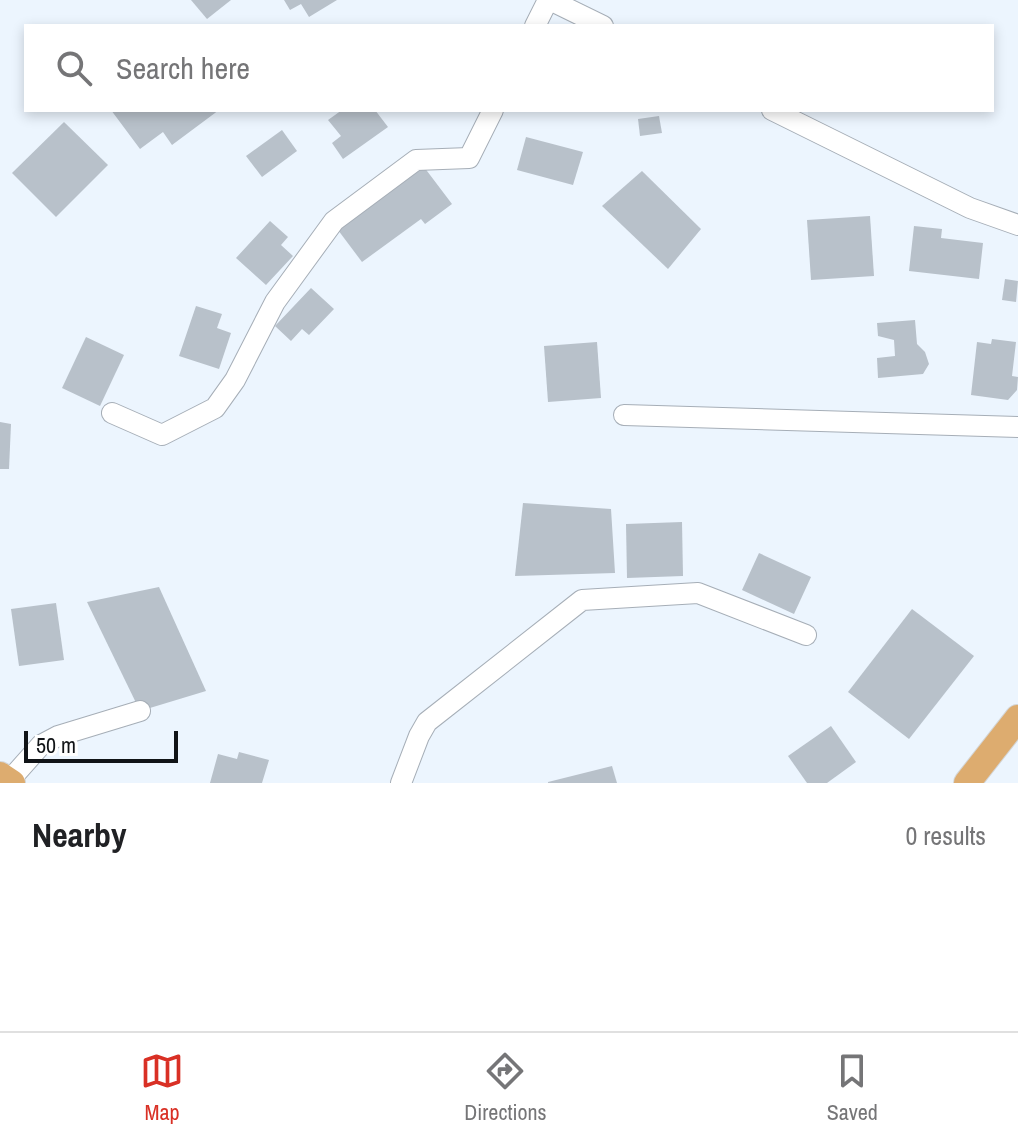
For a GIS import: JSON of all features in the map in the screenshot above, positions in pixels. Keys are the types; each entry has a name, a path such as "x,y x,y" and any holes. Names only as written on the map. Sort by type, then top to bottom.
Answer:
{"main road":[{"path":"967,783 1018,718"}],"street":[{"path":"536,24 549,0 599,24"},
{"path":"112,413 162,435 215,408 235,380 275,302 334,221 416,160 469,158 492,112"},
{"path":"776,112 970,208 1018,225"},
{"path":"624,415 1018,427"},
{"path":"401,783 427,722 582,600 698,593 806,635"},
{"path":"7,780 41,745 58,736 140,711"}],"building":[{"path":"191,0 231,0 207,19"},
{"path":"284,0 337,0 309,17 301,4 290,10"},
{"path":"112,112 216,112 172,145 163,132 140,149"},
{"path":"339,112 377,112 388,127 343,159 332,143 341,136 328,120"},
{"path":"659,116 662,133 640,136 638,119"},
{"path":"64,122 108,165 56,217 12,173"},
{"path":"282,130 297,151 262,177 246,156"},
{"path":"526,137 583,152 573,185 517,170"},
{"path":"424,167 452,204 425,224 421,219 362,262 338,230"},
{"path":"642,171 701,229 668,269 602,206"},
{"path":"870,216 874,276 811,280 807,220"},
{"path":"270,221 288,237 281,245 293,256 266,285 236,258"},
{"path":"914,226 942,229 941,238 983,243 979,279 909,271"},
{"path":"1005,279 1018,281 1016,302 1002,300"},
{"path":"311,288 334,309 309,335 302,329 291,341 275,326"},
{"path":"196,306 222,314 217,328 231,333 219,369 179,356"},
{"path":"915,320 917,344 925,352 929,364 923,374 878,378 877,358 895,356 894,340 878,336 877,323"},
{"path":"86,337 124,355 100,406 62,388"},
{"path":"992,339 1016,342 1012,376 1018,377 1017,390 1008,400 971,395 977,342 991,344"},
{"path":"597,342 601,398 548,402 544,346"},
{"path":"0,422 11,424 9,469 0,469"},
{"path":"523,503 611,509 615,573 515,576"},
{"path":"682,522 683,576 627,578 626,524"},
{"path":"759,553 811,577 794,614 742,590"},
{"path":"159,587 206,691 140,711 87,602"},
{"path":"56,603 64,660 19,666 11,609"},
{"path":"912,609 974,656 909,739 848,692"},
{"path":"831,726 856,762 827,783 807,783 788,756"},
{"path":"239,752 269,760 262,783 210,783 218,754 237,759"},
{"path":"612,766 617,783 548,783 548,782"}]}
